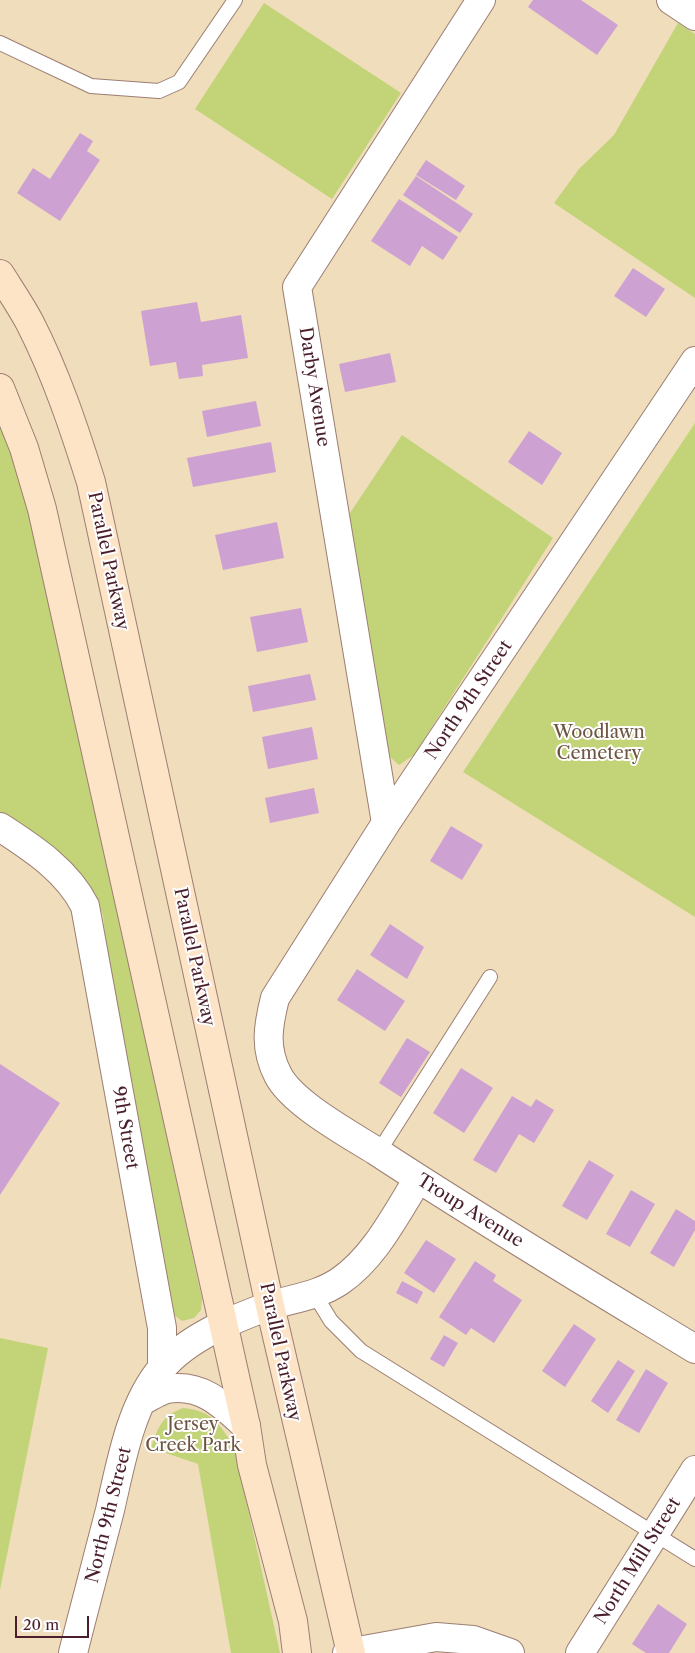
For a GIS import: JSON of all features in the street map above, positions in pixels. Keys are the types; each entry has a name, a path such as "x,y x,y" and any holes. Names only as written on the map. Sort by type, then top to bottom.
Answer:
{"main road":[{"name":"Parallel Parkway","path":"0,274 30,323 52,372 70,417 91,482 270,1306 349,1652"},
{"path":"0,388 24,448 42,509 246,1426 254,1474 292,1621 297,1653"}],"street":[{"name":"Darby Avenue","path":"386,823 297,287 481,0"},
{"path":"671,0 695,16"},
{"name":"North 9th Street","path":"269,1049 267,1028 275,998 386,823 695,361"},
{"name":"9th Street","path":"0,827 42,855 76,889 84,906 162,1328 162,1368"},
{"name":"Troup Avenue","path":"269,1049 278,1076 306,1106 418,1179 695,1349"},
{"path":"223,1326 270,1306 315,1294 341,1281 363,1260 384,1232 418,1179"},
{"name":"North 9th Street","path":"73,1653 125,1448 142,1400 162,1368 185,1347 223,1326"},
{"path":"142,1400 166,1389 198,1389 217,1400 246,1426"},
{"name":"North Mill Street","path":"580,1653 695,1470"},
{"path":"349,1652 436,1637 473,1640 510,1653"}],"lane":[{"path":"0,43 91,86 159,91 179,82 235,0"},
{"path":"378,1153 490,977"},
{"path":"315,1294 331,1321 361,1351 695,1559"}],"green space":[{"path":"264,3 401,93 332,199 195,109"},
{"path":"678,23 695,34 695,298 554,203 579,169 614,135"},
{"path":"0,418 36,537 202,1299 201,1310 194,1318 182,1321 174,1315 107,951 103,916 95,893 67,868 0,820"},
{"name":"Woodlawn Cemetery","path":"695,423 695,917 463,772"},
{"path":"402,435 553,538 414,755 399,765 390,757 346,519"},
{"path":"0,1338 48,1348 0,1590"},
{"name":"Jersey Creek Park","path":"183,1408 208,1415 219,1425 234,1446 280,1653 231,1653 198,1464 151,1448 156,1434 165,1419"}],"building":[{"path":"533,0 581,0 618,25 597,55 528,7"},
{"path":"80,133 93,141 87,151 100,160 60,221 17,193 33,168 50,179"},
{"path":"426,160 465,186 456,200 416,175"},
{"path":"416,176 473,214 460,233 403,195"},
{"path":"399,199 458,237 443,260 422,246 410,266 371,241"},
{"path":"633,268 665,289 646,317 614,296"},
{"path":"197,302 201,322 241,315 248,358 202,365 203,376 179,379 176,362 150,366 141,311"},
{"path":"390,353 396,382 345,392 339,364"},
{"path":"256,401 261,426 207,437 202,411"},
{"path":"529,431 562,453 542,485 508,462"},
{"path":"271,442 276,472 193,487 187,458"},
{"path":"277,522 284,558 223,570 215,535"},
{"path":"301,608 308,642 257,652 250,617"},
{"path":"310,674 316,700 253,712 248,686"},
{"path":"312,727 318,759 268,769 262,737"},
{"path":"314,788 319,813 270,823 265,798"},
{"path":"451,826 483,845 462,880 430,861"},
{"path":"390,924 424,947 407,979 370,955"},
{"path":"357,969 405,1001 385,1031 337,1000"},
{"path":"407,1038 430,1052 401,1097 379,1083"},
{"path":"0,1064 60,1103 0,1195"},
{"path":"461,1068 493,1088 464,1133 433,1113"},
{"path":"512,1096 531,1107 536,1099 554,1110 534,1143 519,1134 496,1173 473,1160"},
{"path":"589,1160 614,1175 587,1220 562,1206"},
{"path":"631,1190 655,1204 630,1247 606,1234"},
{"path":"676,1209 695,1221 695,1230 674,1267 650,1253"},
{"path":"426,1240 456,1259 434,1293 404,1273"},
{"path":"475,1261 496,1275 493,1281 522,1300 494,1343 471,1328 466,1335 439,1317"},
{"path":"402,1281 423,1292 417,1304 396,1293"},
{"path":"574,1324 596,1339 565,1387 542,1371"},
{"path":"444,1335 458,1343 444,1367 430,1359"},
{"path":"618,1360 635,1371 608,1413 591,1401"},
{"path":"646,1369 668,1383 639,1433 616,1420"},
{"path":"658,1604 687,1624 669,1653 646,1653 632,1644"}]}
